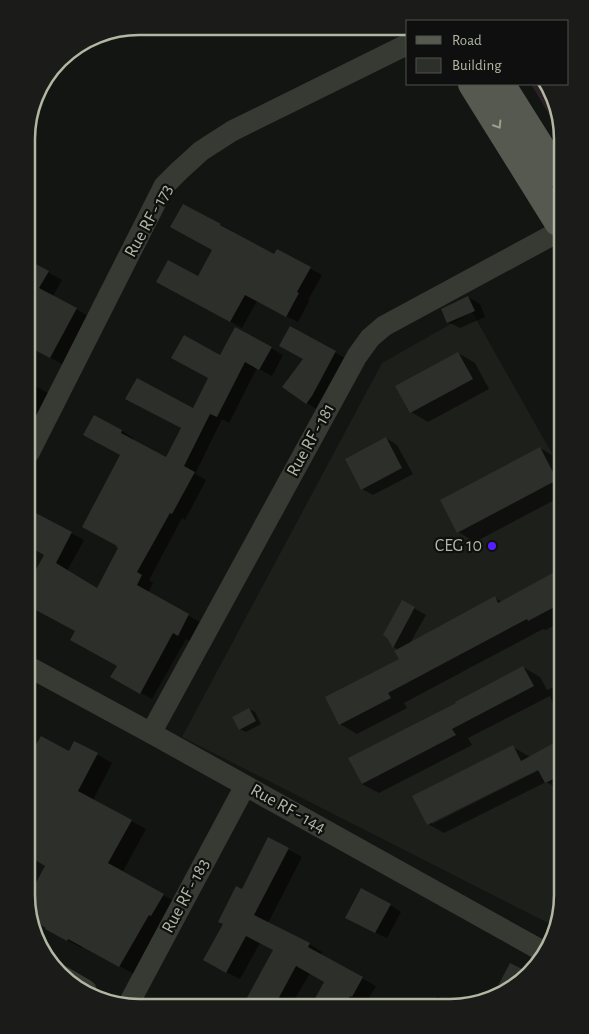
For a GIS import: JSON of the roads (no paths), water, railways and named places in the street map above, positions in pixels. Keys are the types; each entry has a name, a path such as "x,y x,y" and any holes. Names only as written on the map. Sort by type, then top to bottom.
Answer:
{"main road":[{"path":"473,85 545,170"},
{"path":"502,85 545,170 554,206"}],"street":[{"name":"Rue RF - 173","path":"35,441 164,186 201,151 232,131 406,45"},
{"name":"Rue RF - 181","path":"152,733 352,364 370,338 384,326 554,234"},
{"name":"Rue RF - 144","path":"35,670 152,733 539,949"},
{"name":"Rue RF - 183","path":"132,998 245,786"}],"place":[{"name":"CEG 10","path":"492,546"}]}
